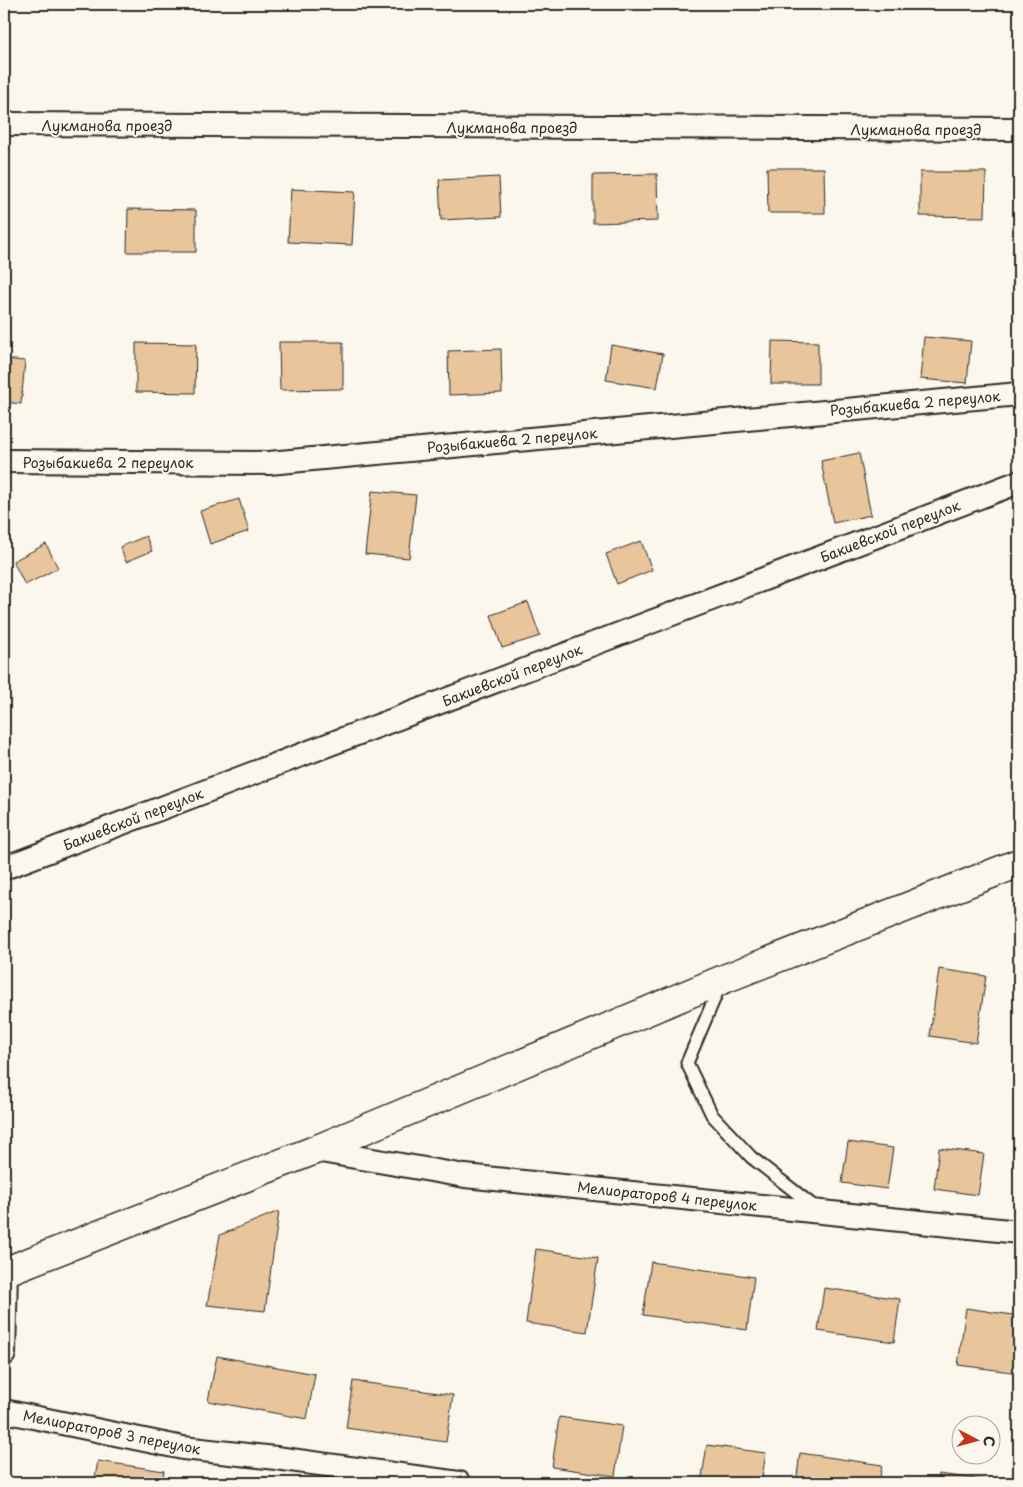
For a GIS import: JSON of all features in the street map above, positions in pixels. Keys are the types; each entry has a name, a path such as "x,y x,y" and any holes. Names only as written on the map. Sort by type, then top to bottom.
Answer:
{"street":[{"name":"Лукманова проезд","path":"4,124 1019,129"},
{"name":"Розыбакиева 2 переулок","path":"4,461 269,462 1019,394"},
{"name":"Бакиевской переулок","path":"4,868 1019,482"},
{"path":"4,1354 5,1271 316,1150 724,979 1019,862"},
{"name":"Мелиораторов 4 переулок","path":"316,1150 465,1176 1019,1232"},
{"name":"Мелиораторов 3 переулок","path":"4,1411 183,1448 276,1458 459,1483"}],"lane":[{"path":"724,979 687,1063 712,1115 751,1157 821,1212"}],"building":[{"path":"767,168 824,168 825,213 768,213"},
{"path":"920,172 986,172 985,217 920,216"},
{"path":"657,174 658,221 593,223 593,175"},
{"path":"499,177 501,217 441,220 439,180"},
{"path":"4,187 9,239 4,240"},
{"path":"291,189 355,192 352,245 288,242"},
{"path":"128,209 196,210 196,252 127,252"},
{"path":"924,337 971,341 967,383 920,379"},
{"path":"772,341 818,342 818,384 771,384"},
{"path":"279,342 343,342 343,389 280,390"},
{"path":"136,343 196,344 195,393 136,392"},
{"path":"611,345 663,354 657,388 606,380"},
{"path":"501,349 502,393 449,395 448,351"},
{"path":"4,359 25,361 21,404 4,402"},
{"path":"859,453 871,515 833,523 821,461"},
{"path":"372,491 416,495 409,558 365,554"},
{"path":"239,499 249,531 210,544 200,511"},
{"path":"146,536 152,551 126,562 120,547"},
{"path":"641,541 652,570 617,584 606,554"},
{"path":"46,544 58,568 25,585 13,561"},
{"path":"528,602 540,636 502,648 491,615"},
{"path":"939,969 986,976 976,1043 930,1036"},
{"path":"848,1142 893,1148 887,1189 842,1183"},
{"path":"939,1148 984,1154 978,1195 934,1189"},
{"path":"279,1211 265,1311 207,1305 220,1235"},
{"path":"536,1249 598,1258 587,1332 526,1323"},
{"path":"651,1262 754,1277 747,1330 643,1315"},
{"path":"824,1288 900,1299 894,1342 818,1331"},
{"path":"966,1308 1019,1316 1019,1373 958,1365"},
{"path":"217,1356 315,1374 307,1419 208,1401"},
{"path":"353,1381 453,1395 446,1442 346,1428"},
{"path":"559,1417 622,1426 615,1476 552,1467"},
{"path":"707,1445 766,1453 761,1483 701,1483"},
{"path":"800,1453 882,1465 879,1483 796,1483"},
{"path":"98,1461 164,1471 162,1483 94,1483"},
{"path":"939,1474 1005,1483 938,1483"}]}
